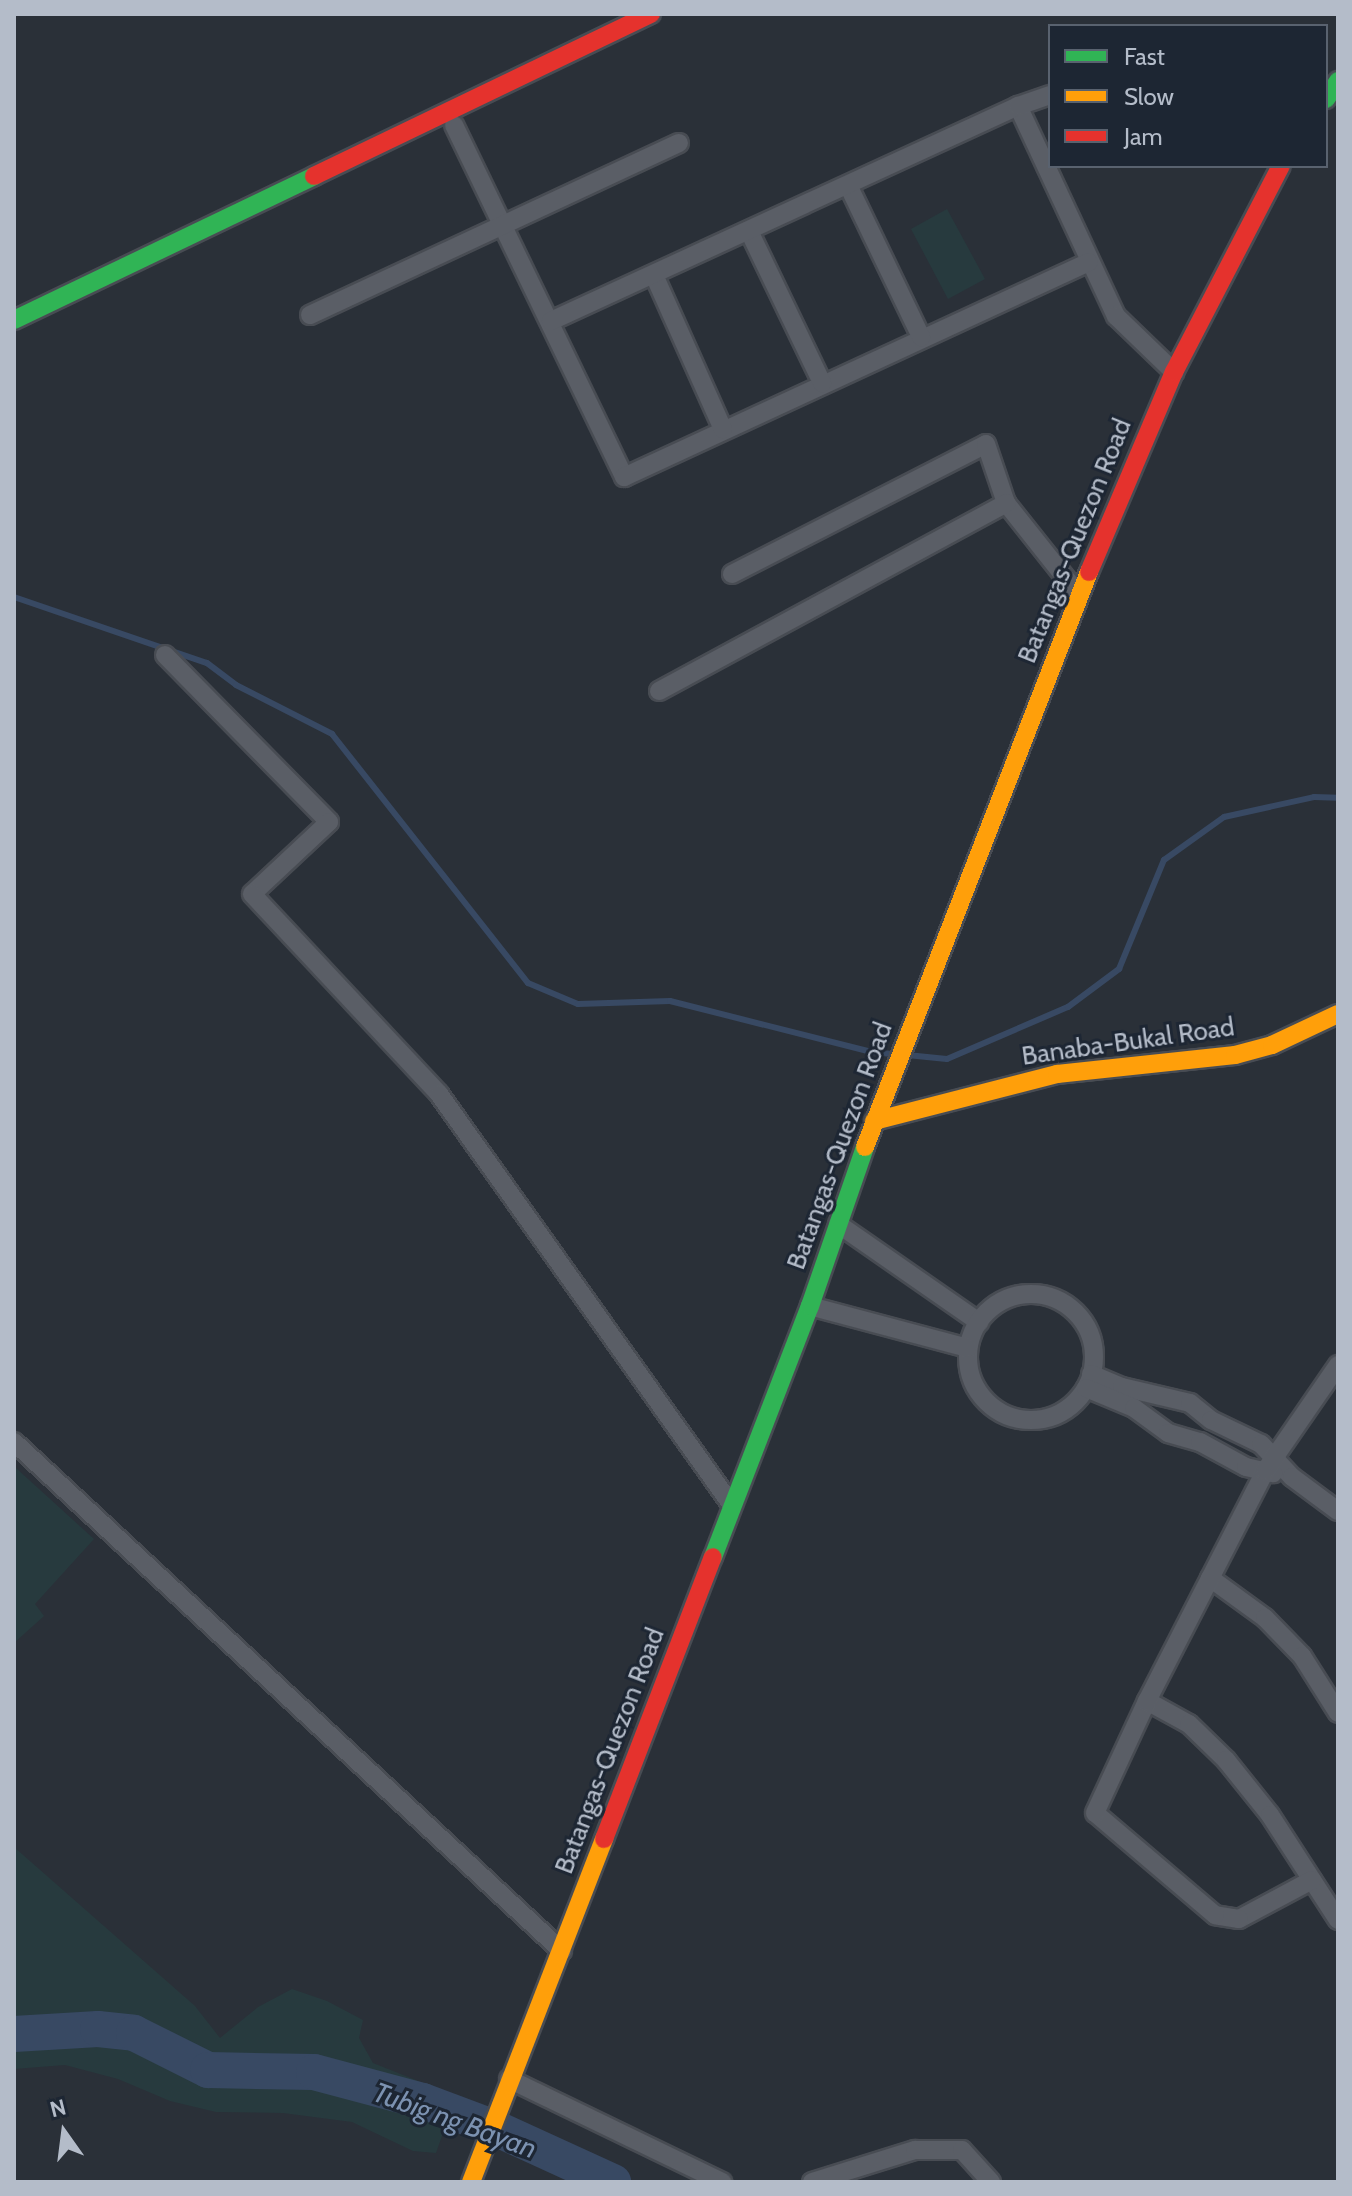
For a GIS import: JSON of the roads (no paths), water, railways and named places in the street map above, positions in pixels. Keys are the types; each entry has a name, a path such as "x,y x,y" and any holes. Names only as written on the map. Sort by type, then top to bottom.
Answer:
{"main road":[{"path":"14,320 651,14"},
{"name":"Batangas-Quezon Road","path":"471,2182 500,2100 562,1951 731,1504 810,1306 874,1121 1079,595 1174,372 1280,168"},
{"name":"Banaba-Bukal Road","path":"874,1121 1057,1074 1235,1055 1272,1045 1338,1014"}],"street":[{"path":"551,321 1018,106 1048,96"},
{"path":"1018,106 1116,316 1174,372"},
{"path":"454,125 505,224 624,477 921,337 1089,262"},
{"path":"310,315 679,143"},
{"path":"848,185 921,337"},
{"path":"749,231 822,383"},
{"path":"654,275 723,429"},
{"path":"732,574 986,444 1006,503 1079,595"},
{"path":"659,691 1006,503"},
{"path":"165,655 329,822 252,894 439,1094 731,1504"},
{"path":"838,1224 979,1322"},
{"path":"1043,1296 1060,1301 1086,1326 1093,1343 1089,1381 1065,1411 1046,1419 1025,1420 1005,1415 988,1404 975,1388 968,1368 968,1348 979,1322 991,1309 1016,1297 1043,1296"},
{"path":"810,1306 968,1348"},
{"path":"1312,1880 1239,1919 1215,1915 1095,1813 1147,1701 1269,1464 1338,1365"},
{"path":"1089,1381 1182,1400 1211,1420 1252,1438 1269,1464 1338,1511"},
{"path":"1089,1381 1168,1433 1200,1442 1246,1467 1269,1464"},
{"path":"1200,1442 1211,1420"},
{"path":"14,1442 562,1951"},
{"path":"1210,1578 1265,1618 1302,1656 1338,1713"},
{"path":"1147,1701 1189,1724 1226,1760 1270,1815 1338,1920"},
{"path":"509,2079 722,2182"},
{"path":"812,2182 915,2150 962,2150 991,2182"}],"waterway":[{"path":"14,597 207,663 236,685 332,734 528,983 578,1004 670,1001 872,1052 892,1054"},
{"path":"907,1055 947,1059 1068,1007 1119,969 1164,860 1224,817 1314,797 1338,798"},
{"name":"Tubig ng Bayan","path":"14,2034 98,2029 134,2033 208,2070 314,2072 423,2101 495,2128 613,2182"}]}
